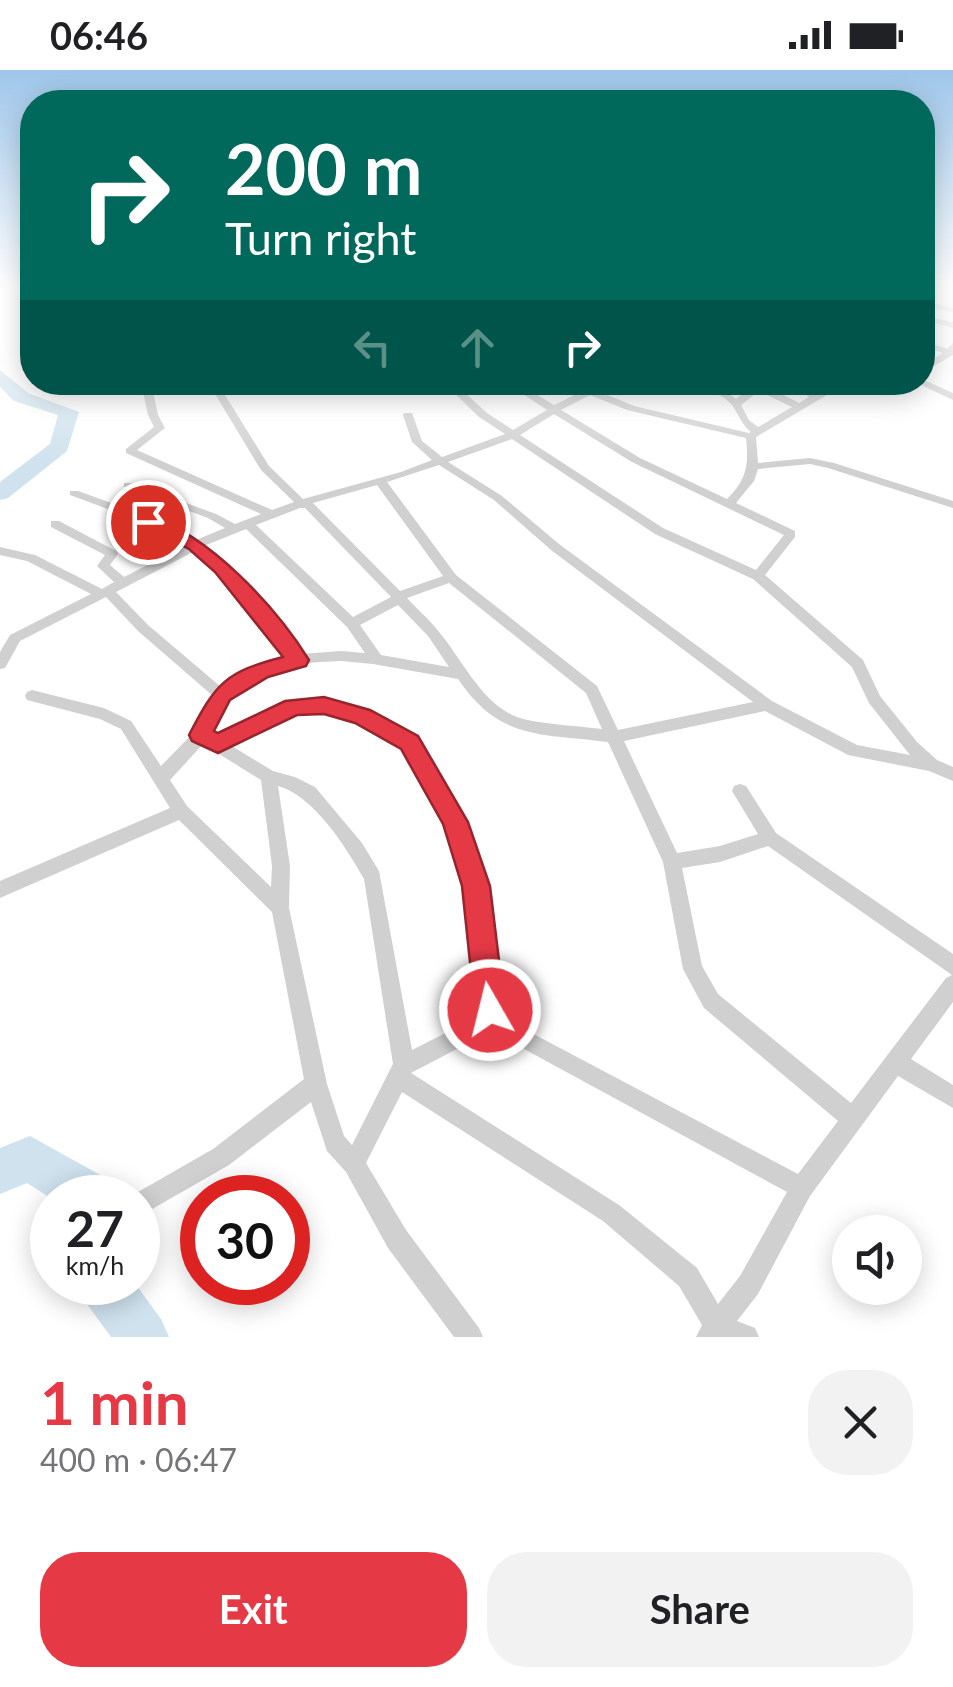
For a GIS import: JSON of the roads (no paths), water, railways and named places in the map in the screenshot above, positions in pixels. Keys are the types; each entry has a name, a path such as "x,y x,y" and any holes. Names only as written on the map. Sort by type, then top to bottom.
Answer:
{"street":[{"path":"149,395 160,428 130,451 204,481 272,515"},
{"path":"219,395 265,468 434,633 476,694 494,711 515,722 616,737 767,705"},
{"path":"463,395 512,435 659,531 758,576 858,664 889,720 931,765"},
{"path":"530,395 636,460 791,534 758,576"},
{"path":"0,664 8,636 104,593 195,545 272,515 441,462 512,435 585,395"},
{"path":"598,395 631,408 754,434 819,395"},
{"path":"724,395 736,404 754,434 756,466 745,489 728,505"},
{"path":"736,404 744,395"},
{"path":"776,395 799,407"},
{"path":"812,395 815,397"},
{"path":"408,415 417,442 441,462 498,498 555,547 767,705 854,751 931,765 953,774"},
{"path":"756,466 810,461 953,505"},
{"path":"380,480 450,578 592,690 672,862 693,969 711,1001 853,1119"},
{"path":"128,484 241,527 352,624 375,658"},
{"path":"74,493 126,511 195,545 251,599 298,660"},
{"path":"56,524 112,554 103,566 123,583"},
{"path":"0,551 31,558 104,593 221,694"},
{"path":"352,624 398,597 450,578"},
{"path":"209,739 221,694 260,671 298,660 375,658 465,676"},
{"path":"32,696 104,714 126,725 181,811 280,908"},
{"path":"161,779 174,758 209,739 293,707 324,706 362,716 410,742 455,822 476,886 479,936 494,1019 500,1027 802,1188"},
{"path":"209,739 269,778 309,792 345,832 373,876 401,1071 611,1214 688,1277 712,1331"},
{"path":"269,778 281,866 280,908 316,1084 335,1143 354,1164 397,1239 470,1337"},
{"path":"740,790 770,838 953,966"},
{"path":"0,890 181,811"},
{"path":"672,862 720,854 770,838"},
{"path":"712,1331 748,1285 802,1188 953,985"},
{"path":"354,1164 401,1071 494,1019"},
{"path":"895,1062 953,1097"},
{"path":"160,1192 221,1157 316,1084"},
{"path":"712,1331 746,1337"}],"waterway":[{"path":"0,376 21,397 69,412 60,447 0,493"},
{"path":"0,1171 30,1159 56,1175"},
{"path":"119,1305 143,1337"}]}
